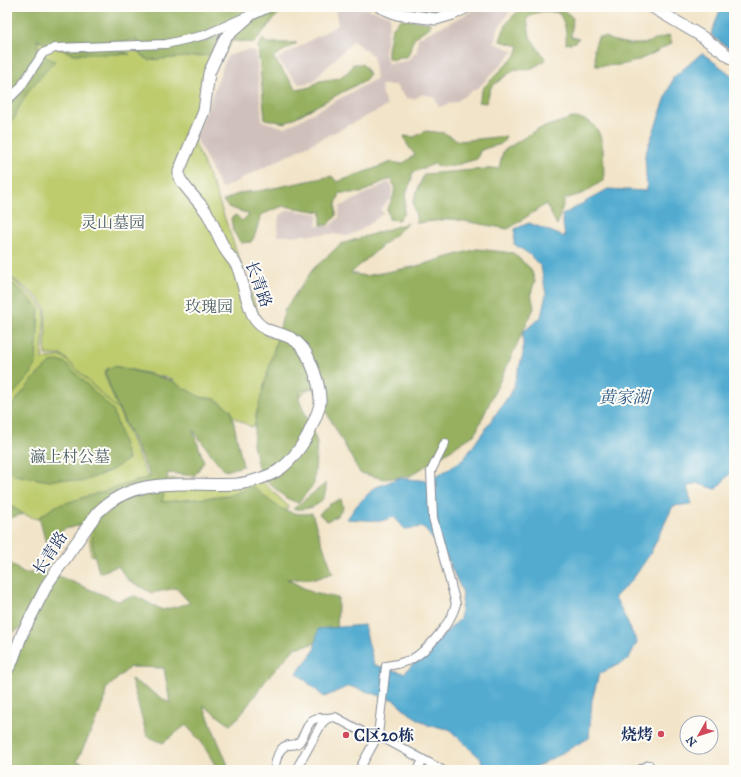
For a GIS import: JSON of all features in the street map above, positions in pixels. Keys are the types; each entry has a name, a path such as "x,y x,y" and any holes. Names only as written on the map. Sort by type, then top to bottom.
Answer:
{"street":[{"path":"7,95 11,97 20,88 43,53 55,48 166,44 205,35 267,7"},
{"path":"380,7 397,14 436,19 453,14 467,7"},
{"path":"652,7 701,36 734,60"},
{"name":"长青路","path":"7,670 12,662 22,634 48,584 93,518 106,504 121,495 138,488 151,485 173,483 238,484 249,482 268,475 280,469 301,446 309,432 320,404 319,388 309,358 294,339 286,335 267,331 256,321 237,266 226,251 207,214 179,177 179,170 204,111 209,73 225,38 252,14"},
{"path":"359,770 378,735 386,666 412,659 421,652 445,626 454,612 456,604 433,518 431,471 445,443"},
{"path":"274,770 277,756 283,747 297,744 314,718 335,717 368,735 378,735 442,770"},
{"path":"296,770 322,723 328,718"},
{"path":"418,770 423,760"},
{"path":"639,770 649,765"}],"shaded area":[{"path":"335,7 362,7 390,16 384,50 388,64 407,61 417,51 418,38 467,14 476,7 516,7 509,12 497,30 494,43 514,51 480,86 457,101 439,107 434,97 423,94 414,99 406,98 395,85 381,85 382,94 387,106 221,189 196,138 227,56 247,50 256,52 262,121 285,128 376,79 373,56 353,41 312,82 299,84 277,59 338,25"},
{"path":"388,182 391,184 392,191 391,198 380,209 384,213 363,229 347,236 334,234 277,236 279,216 288,210 318,214 316,226 330,226 339,218 340,207"}],"green space":[{"path":"7,7 298,7 282,9 254,43 216,39 212,55 148,60 138,52 214,39 201,37 138,50 136,39 121,43 118,50 130,54 73,54 37,40 39,54 55,61 29,90 16,113 16,117 7,124"},
{"path":"391,7 450,7 439,12 414,15"},
{"path":"527,7 552,7 562,10 573,18 571,37 579,38 575,42 566,44 565,28 559,13 542,11 527,18 530,37 546,60 529,70 515,69 491,87 486,103 478,102 483,88 516,55 519,46 500,41 506,25 512,17"},
{"path":"401,19 431,23 429,28 420,33 414,39 407,57 399,57 393,60 388,58 392,28"},
{"name":"灵山墓园","path":"241,30 210,72 194,141 215,190 266,336 290,339 314,386 251,427 173,383 173,379 114,366 107,369 104,373 119,411 62,355 45,355 46,309 37,297 7,274 7,89 23,39"},
{"path":"669,35 672,43 640,60 619,65 596,66 594,49 598,37 605,37 629,44 644,44"},
{"path":"263,39 266,43 297,43 273,57 297,90 310,87 319,81 339,78 349,71 353,64 362,64 366,68 369,75 365,80 285,123 265,119 258,47"},
{"path":"572,118 580,118 585,120 592,124 597,130 602,146 604,180 584,193 565,199 557,225 546,204 508,229 453,219 417,223 413,201 424,174 499,168 503,151 536,130"},
{"path":"426,131 444,133 459,141 506,136 500,144 480,151 477,159 453,166 442,167 434,164 412,173 411,181 406,194 404,214 398,220 389,219 387,209 393,198 394,187 391,179 361,193 340,193 336,204 336,216 328,225 321,225 321,212 284,206 261,215 256,233 251,242 241,243 233,231 231,218 236,215 242,221 249,214 228,207 223,201 245,192 259,191 332,176 337,182 392,162 402,164 415,155 408,146 404,136 414,137"},
{"path":"408,223 351,273 365,276 413,267 477,249 513,253 531,269 535,281 531,293 534,308 475,434 410,476 384,479 360,473 313,388 300,391 299,399 317,442 314,484 298,503 286,498 265,480 258,468 253,444 256,415 285,309 313,269 341,244"},
{"name":"瀛上村公墓","path":"7,275 34,297 45,310 42,359 62,356 119,411 147,476 183,480 261,480 289,507 279,518 136,562 91,555 88,518 66,524 33,518 7,507"},
{"path":"7,279 23,292 39,309 36,362 31,374 7,401"},
{"path":"56,361 64,362 113,410 128,459 112,470 82,482 61,479 49,481 14,475 7,468 7,412 37,375 44,368"},
{"path":"114,366 170,380 200,397 215,399 231,410 243,466 225,471 193,430 204,462 194,476 168,473 162,502 228,496 253,486 266,498 287,511 303,514 312,513 333,573 315,579 287,579 313,593 338,598 337,638 295,648 266,680 240,716 230,725 203,705 230,770 218,770 202,743 186,725 163,743 147,736 131,679 170,703 164,668 130,667 106,689 104,704 77,761 92,766 80,770 7,770 7,651 31,637 24,626 7,636 7,561 23,573 51,573 118,601 135,596 163,610 190,603 176,588 152,593 128,580 118,566 99,573 93,549 92,523 64,529 47,547 39,517 56,506 150,477 116,403 105,373 107,369"},
{"path":"326,483 324,496 317,505 293,509"},
{"path":"341,499 343,508 337,516 327,521 319,514 330,504"},
{"path":"7,503 23,514 7,519"}],"water":[{"path":"721,7 734,7 734,52 711,35"},
{"name":"黄家湖","path":"702,53 734,77 734,469 716,489 696,483 687,487 692,504 673,506 650,554 633,579 615,597 637,642 628,660 599,674 592,700 589,738 531,770 483,770 481,759 449,729 428,725 410,714 394,700 349,686 324,697 297,673 314,651 318,629 364,625 374,665 404,673 460,619 463,593 446,556 423,527 405,529 394,517 381,521 347,519 357,505 374,488 399,478 429,481 464,459 512,391 523,354 523,332 541,317 546,294 541,267 529,254 514,244 515,229 529,223 565,237 562,215 608,189 647,191 645,155 673,78"}],"place":[{"name":"烧烤","path":"661,734"},
{"name":"C区20栋","path":"346,735"}],"park label":[{"name":"玫瑰园","path":"209,306"}]}
